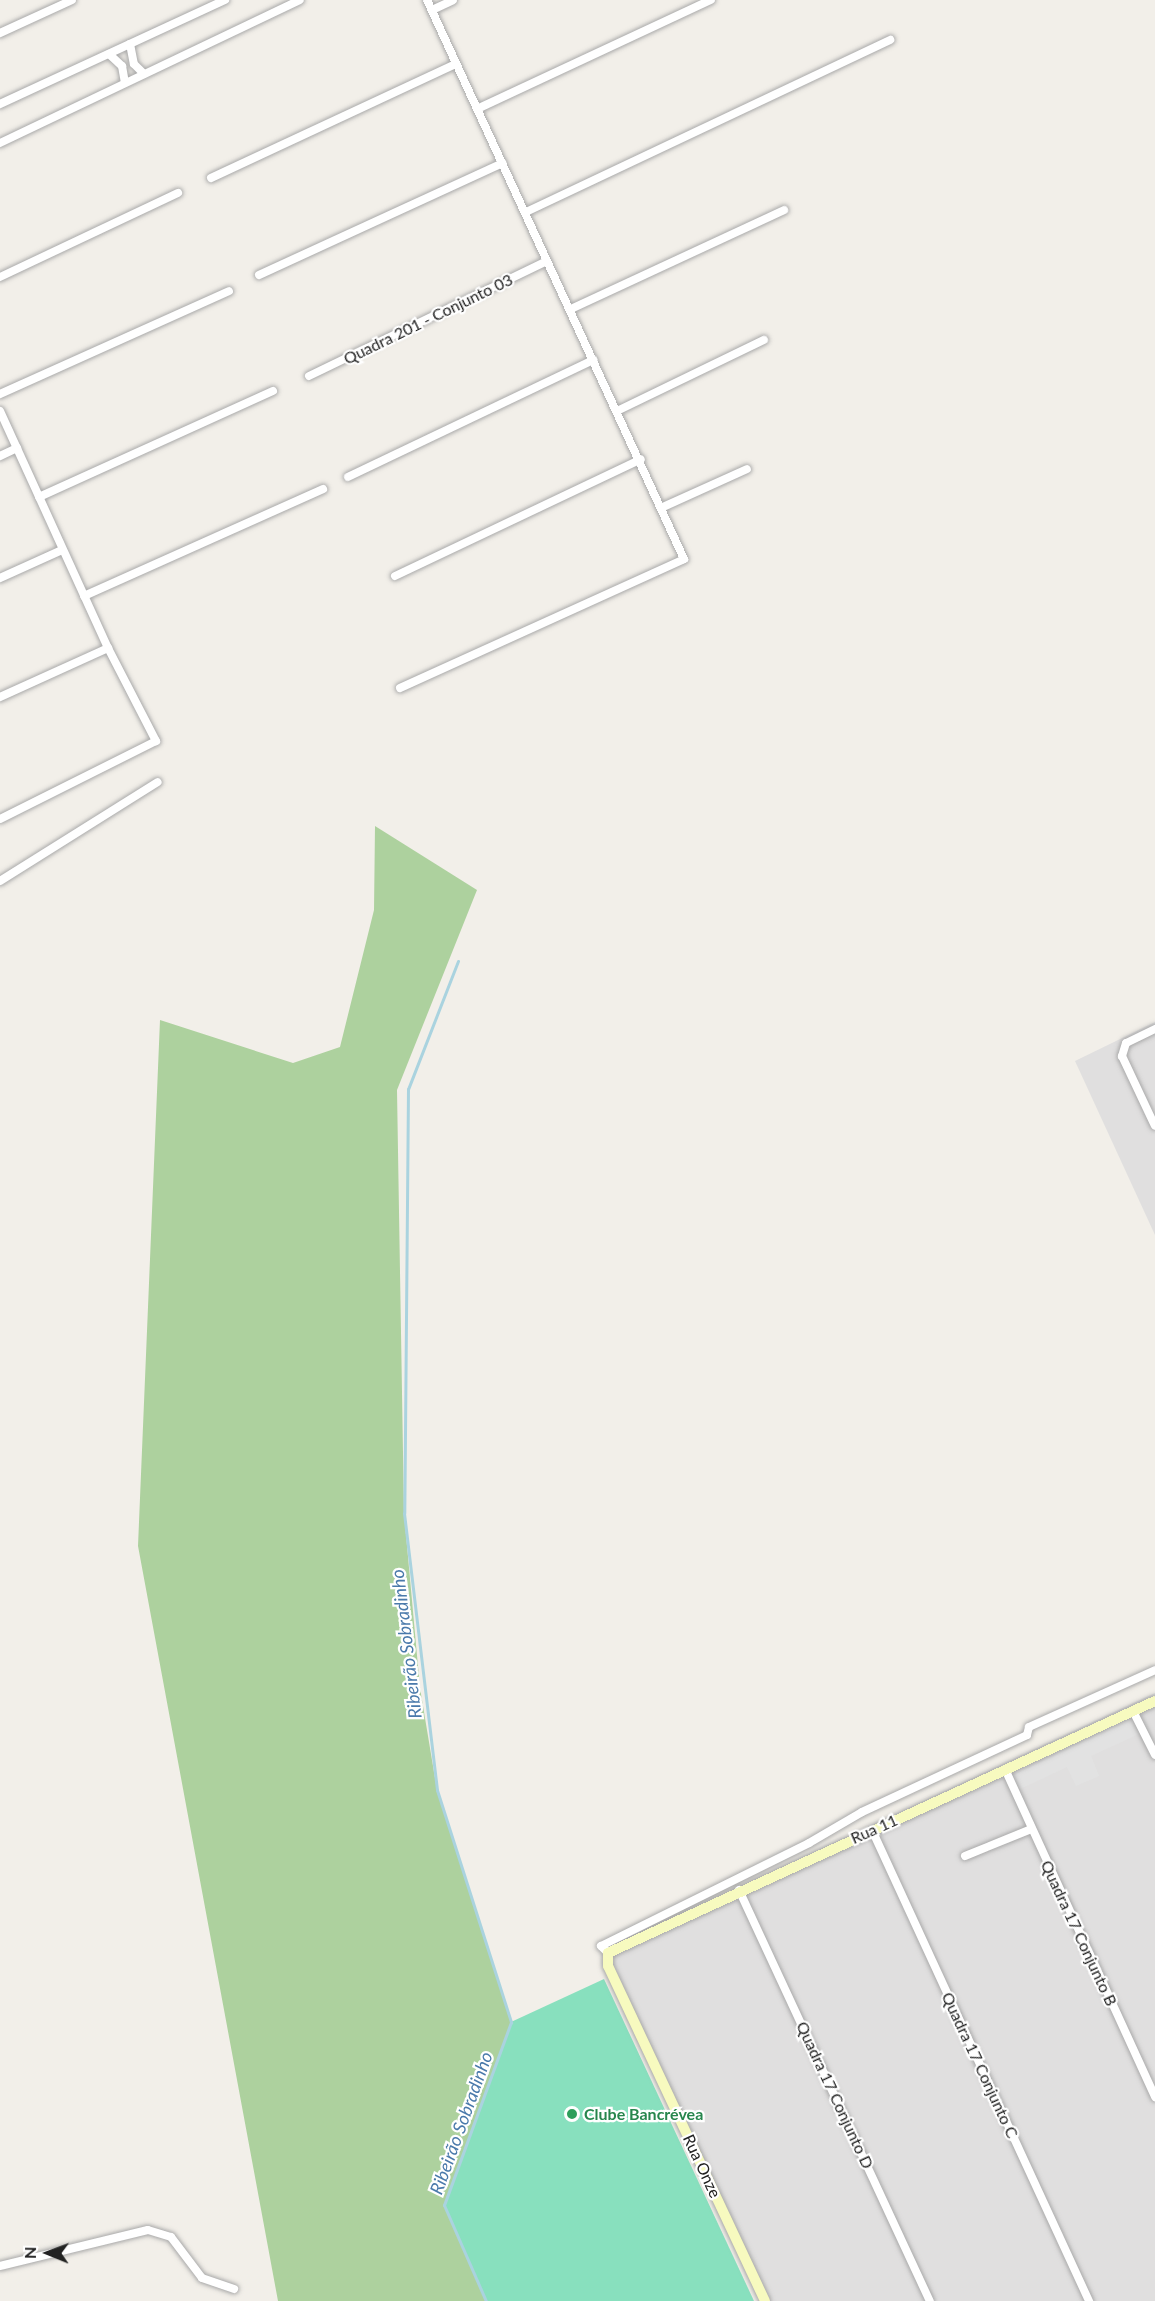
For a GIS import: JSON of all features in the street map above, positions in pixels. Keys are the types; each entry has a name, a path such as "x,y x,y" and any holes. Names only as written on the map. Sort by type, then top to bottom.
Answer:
{"street":[{"path":"0,33 72,0"},
{"path":"0,104 225,0"},
{"path":"0,143 300,0"},
{"path":"400,688 684,559 619,410 593,360 427,0"},
{"path":"432,10 453,0"},
{"path":"477,109 711,0"},
{"path":"526,212 890,40"},
{"path":"130,44 134,64 144,74"},
{"path":"109,54 122,66 125,83"},
{"path":"211,178 455,64"},
{"path":"259,275 502,163"},
{"path":"0,277 178,193"},
{"path":"571,309 784,210"},
{"name":"Quadra 201 - Conjunto 03","path":"309,376 547,261"},
{"path":"0,394 229,291"},
{"path":"619,410 764,340"},
{"path":"348,477 593,360"},
{"path":"39,497 273,390"},
{"path":"0,411 108,648 156,741 0,819"},
{"path":"0,456 17,448"},
{"path":"395,576 641,459"},
{"path":"663,507 747,469"},
{"path":"84,596 323,489"},
{"path":"0,578 62,550"},
{"path":"0,697 108,648"},
{"path":"0,881 158,782"},
{"path":"1155,1029 1126,1043 1123,1060 1155,1126"},
{"path":"608,1953 601,1946 809,1843 862,1812 1027,1735 1029,1726 1155,1670"},
{"name":"Rua 11","path":"608,1953 740,1890 1155,1701"},
{"path":"1133,1711 1155,1755"},
{"name":"Quadra 17 Conjunto B","path":"1005,1769 1155,2097"},
{"path":"965,1856 1031,1829"},
{"name":"Quadra 17 Conjunto C","path":"872,1830 1089,2301"},
{"name":"Quadra 17 Conjunto D","path":"740,1890 930,2301"},
{"name":"Rua Onze","path":"608,1953 608,1966 765,2301"},
{"path":"0,2266 148,2230 171,2237 202,2278 234,2289"}],"shaded area":[{"path":"1155,1022 1155,1235 1075,1061"},
{"path":"1155,1693 1155,2301 765,2301 608,1966 616,1944"},
{"path":"1131,1718 1139,1734 1091,1756 1099,1776 1076,1786 1067,1767 1018,1790 1012,1776"}],"green space":[{"path":"375,826 477,890 397,1090 404,1513 420,1688 437,1790 511,2022 444,2205 486,2301 278,2301 138,1546 160,1020 293,1063 340,1047 374,910"},
{"name":"Clube Bancrévea","path":"604,1979 754,2301 486,2301 444,2205 511,2022"}],"waterway":[{"name":"Ribeirão Sobradinho","path":"458,961 408,1089 404,1513 437,1790 511,2022 444,2205 486,2301"}],"place":[{"name":"Clube Bancrévea","path":"572,2114"}]}
